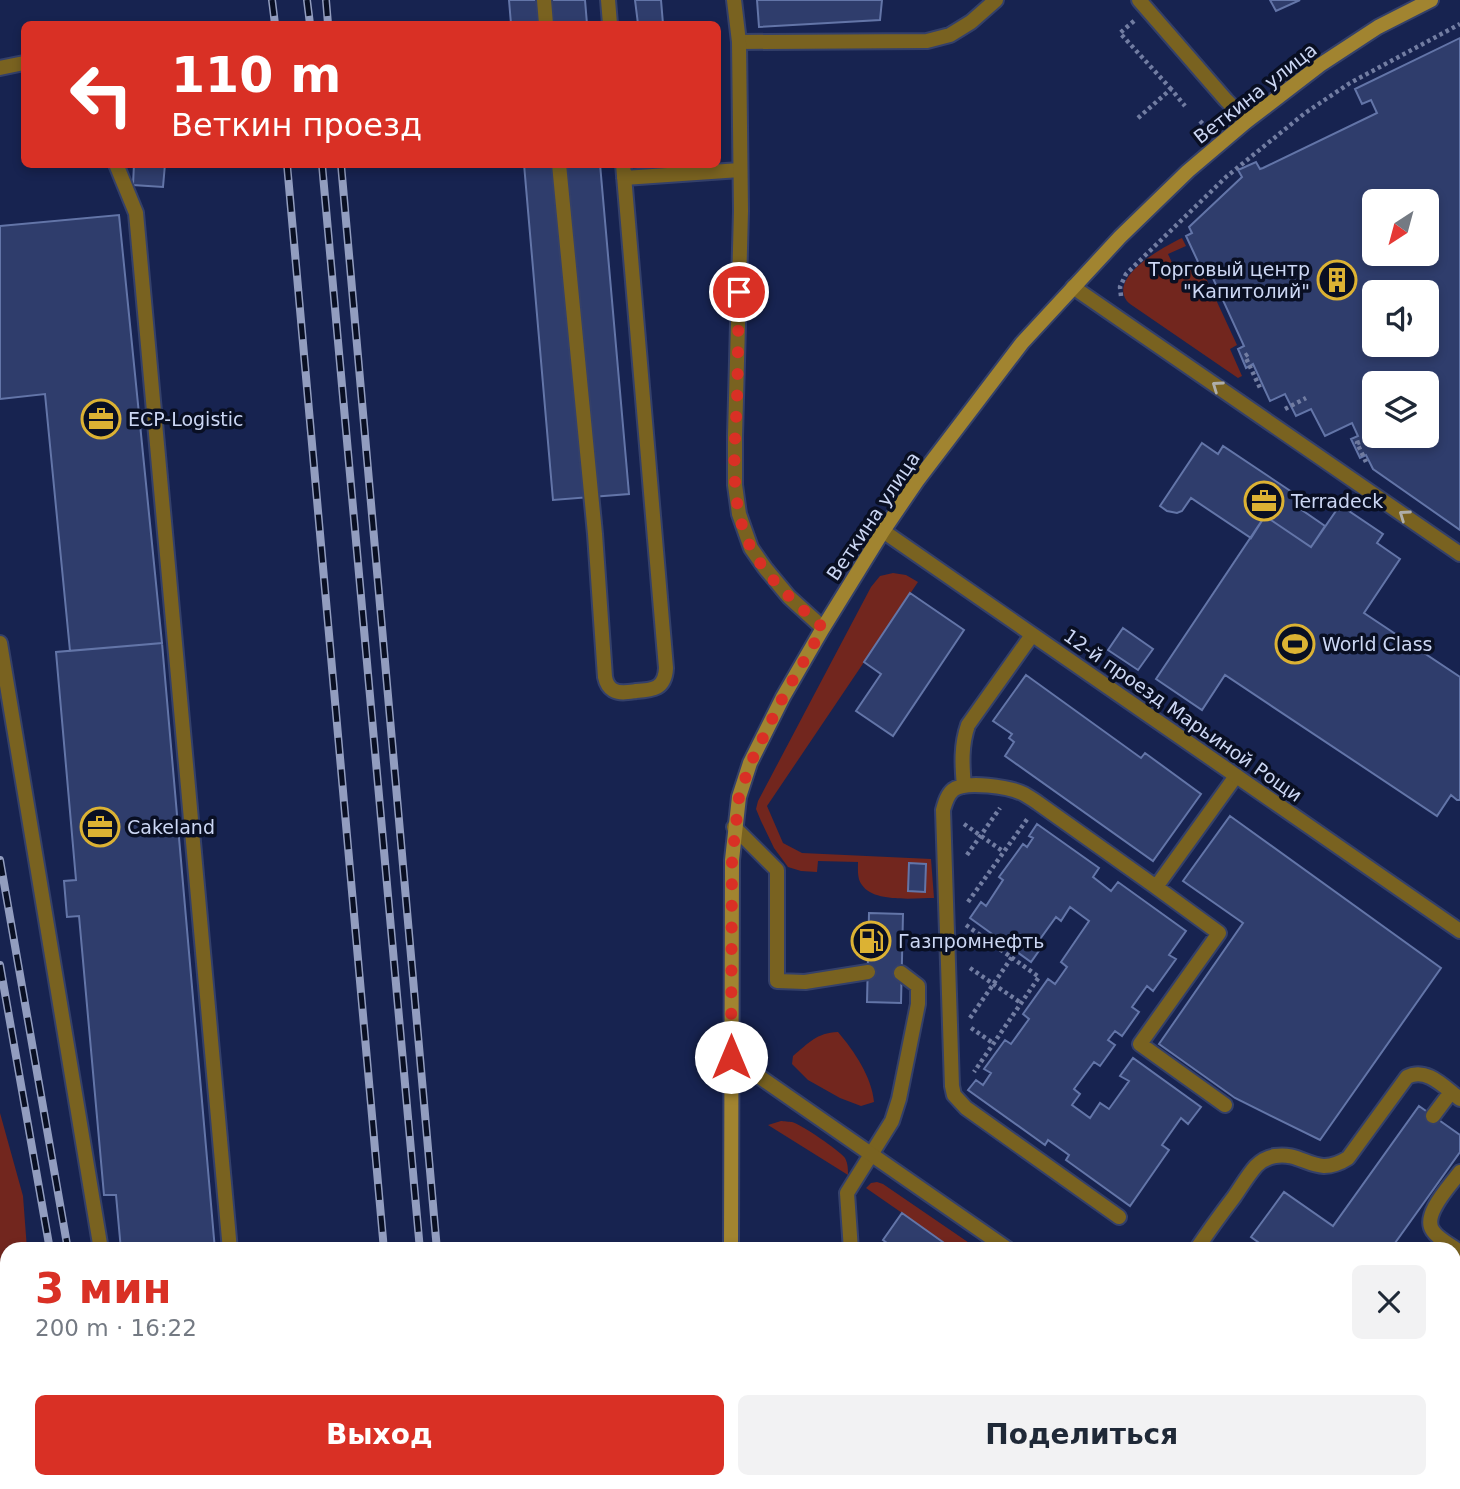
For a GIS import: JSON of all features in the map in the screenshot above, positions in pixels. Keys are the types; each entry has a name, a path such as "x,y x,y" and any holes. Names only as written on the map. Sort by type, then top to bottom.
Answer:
{"street":[{"path":"544,0 546,21"},
{"path":"608,0 610,21"},
{"path":"734,0 739,42 740,170 735,436 735,485 739,514 751,548 765,568 789,597 823,628"},
{"path":"739,42 927,41 950,36 996,0"},
{"name":"Веткина улица","path":"731,1242 734,827 739,797 750,764 783,697 883,531 918,481 1022,343 1073,287 1120,237 1188,172 1247,121 1320,65 1378,27 1431,0"},
{"path":"1143,5 1247,121"},
{"path":"0,68 21,64"},
{"path":"118,168 136,213 229,1242"},
{"path":"559,168 605,677 610,687 617,692 654,689 663,682 666,675 623,171 740,170"},
{"path":"1073,287 1460,554"},
{"name":"12-й проезд Марьиной Рощи","path":"883,531 1460,932"},
{"path":"964,786 962,754 968,725 1032,635"},
{"path":"0,643 100,1242"},
{"path":"1156,887 1236,776"},
{"path":"1119,1217 967,1108 956,1097 952,1086 943,810 953,790 964,786 993,787 1024,794 1219,933 1140,1044 1225,1105"},
{"path":"734,827 777,870 777,981 805,982 868,972"},
{"path":"850,1242 847,1193 892,1121 918,1004 918,986 901,973"},
{"path":"731,1057 998,1242"},
{"path":"1205,1242 1258,1165 1275,1156 1285,1156 1320,1167 1343,1161 1348,1158 1407,1077 1414,1074 1427,1075 1455,1095 1433,1116"},
{"path":"1446,1242 1433,1233 1429,1219 1460,1172"}],"path":[{"path":"1143,5 1120,33 1185,106"},
{"path":"1121,300 1120,287 1126,274 1226,177 1305,113 1350,83 1460,24"},
{"path":"1138,118 1171,89"},
{"path":"1200,121 1207,128"},
{"path":"1248,354 1245,356 1262,392 1258,397"},
{"path":"1290,405 1306,398"},
{"path":"1360,442 1357,443 1363,456"},
{"path":"946,885 1013,790"},
{"path":"962,911 1038,803"},
{"path":"943,810 1004,852"},
{"path":"956,1097 1039,977 963,923"},
{"path":"948,954 1021,1003"},
{"path":"966,1024 1012,957"}],"shaded area":[{"path":"1182,238 1186,246 1168,254 1176,271 1194,263 1200,278 1205,276 1237,345 1230,349 1242,376 1238,378 1125,298 1123,289 1133,271 1153,254"},
{"path":"893,573 906,575 918,582 767,806 783,843 802,853 931,859 934,898 876,895 860,883 858,862 818,861 817,872 788,867 774,848 756,809 871,587 880,576"},
{"path":"838,1032 866,1074 874,1102 861,1106 840,1098 808,1080 792,1064 793,1056 813,1040 824,1034"},
{"path":"0,1113 23,1196 26,1242 0,1242"},
{"path":"781,1121 797,1124 836,1149 845,1158 848,1175 768,1125"},
{"path":"871,1183 883,1184 968,1242 944,1242 866,1188"}],"building":[{"path":"509,0 585,0 587,21 511,21"},
{"path":"635,0 661,0 663,21 638,21"},
{"path":"757,0 882,0 880,20 759,27"},
{"path":"1270,0 1300,0 1276,11"},
{"name":"Торговый центр \"Капитолий\"","path":"1460,38 1460,530 1373,469 1366,455 1360,458 1351,439 1358,436 1352,423 1325,436 1311,409 1296,416 1285,394 1270,401 1253,364 1246,368 1238,349 1244,346 1206,263 1200,266 1186,236 1192,233 1189,227 1242,177 1238,170 1256,162 1260,169 1263,168 1377,113 1371,100 1362,104 1355,89"},
{"path":"134,168 165,168 163,187 133,185"},
{"path":"524,168 600,168 629,494 553,500"},
{"path":"119,215 162,643 70,651 45,394 0,399 0,226"},
{"path":"1202,443 1218,454 1223,446 1301,498 1296,506 1325,526 1311,547 1265,516 1251,538 1191,498 1182,511 1177,513 1160,506"},
{"name":"World Class","path":"1340,505 1383,534 1377,543 1400,559 1364,613 1460,677 1460,800 1451,795 1437,816 1225,675 1202,710 1156,679 1265,516 1311,547"},
{"path":"910,593 964,630 893,736 856,711 881,674 864,662"},
{"path":"1123,628 1153,649 1138,670 1108,650"},
{"path":"162,643 214,1242 120,1242 116,1195 104,1195 79,916 67,917 64,881 76,880 56,652"},
{"path":"1026,675 1141,758 1145,753 1201,794 1153,861 1005,756 1014,742 1009,738 1012,734 993,721"},
{"path":"1230,816 1441,968 1320,1140 1235,1098 1159,1044 1243,923 1183,881"},
{"path":"1037,824 1099,868 1093,877 1111,891 1118,882 1186,931 1169,955 1176,959 1153,991 1147,986 1132,1007 1139,1012 1122,1036 1115,1031 1108,1040 1115,1045 1100,1066 1094,1062 1074,1089 1080,1094 1072,1105 1090,1118 1100,1103 1109,1109 1129,1081 1120,1076 1133,1058 1201,1107 1188,1124 1181,1118 1162,1145 1169,1150 1130,1206 1066,1160 1069,1155 1048,1140 1045,1145 968,1090 976,1080 983,1085 991,1073 984,1069 1005,1040 1011,1044 1029,1019 1023,1014 1048,979 1055,984 1067,967 1061,962 1089,921 1070,907 1061,921 1056,917 1038,942 1043,945 1031,962 970,918 981,902 986,906 1003,880 999,877 1023,844 1027,847 1033,838 1029,836"},
{"path":"909,863 926,864 925,892 908,891"},
{"path":"869,913 903,914 901,1003 867,1002"},
{"path":"1419,1106 1460,1135 1460,1152 1396,1242 1258,1242 1251,1237 1284,1192 1333,1226"},
{"path":"902,1213 943,1242 886,1242 883,1240"}],"railway":[{"path":"272,0 275,21"},
{"path":"307,0 310,21"},
{"path":"326,0 328,21"},
{"path":"287,168 383,1242"},
{"path":"322,168 419,1242"},
{"path":"341,168 436,1242"},
{"path":"0,860 67,1242"},
{"path":"0,965 49,1242"}],"place":[{"name":"Торговый центр \"Капитолий\"","path":"1337,280"},
{"name":"ECP-Logistic","path":"101,419"},
{"name":"Terradeck","path":"1264,501"},
{"name":"World Class","path":"1295,644"},
{"name":"Cakeland","path":"100,827"},
{"name":"Газпромнефть","path":"871,941"}],"route":[{"path":"731,1057 732,860 739,797 750,764 783,697 823,628 789,597 765,568 751,548 739,514 735,485 739,292"}]}
